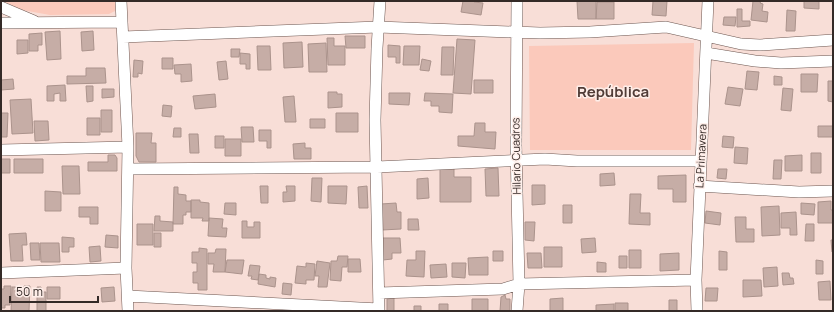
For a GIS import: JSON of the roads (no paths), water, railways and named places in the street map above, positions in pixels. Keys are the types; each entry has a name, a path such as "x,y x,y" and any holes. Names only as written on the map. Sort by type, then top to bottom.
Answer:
{"street":[{"path":"121,1 128,147 126,268 128,311"},
{"path":"128,296 379,310 375,120 380,1"},
{"name":"Hilario Cuadros","path":"517,1 517,311"},
{"name":"La Primavera","path":"697,311 696,280 700,162 708,1"},
{"path":"1,7 38,22"},
{"path":"1,23 121,22"},
{"path":"123,37 378,27 517,32 590,32 666,27 741,44 760,45 833,40"},
{"path":"706,53 755,61 781,63 833,61"},
{"path":"1,150 128,147"},
{"path":"128,169 377,167 545,159 577,161 700,162"},
{"path":"700,186 799,192 833,191"},
{"path":"1,273 126,268"},
{"path":"379,293 503,289 518,284 696,280"}],"district":[{"name":"República","path":"613,92"}]}
